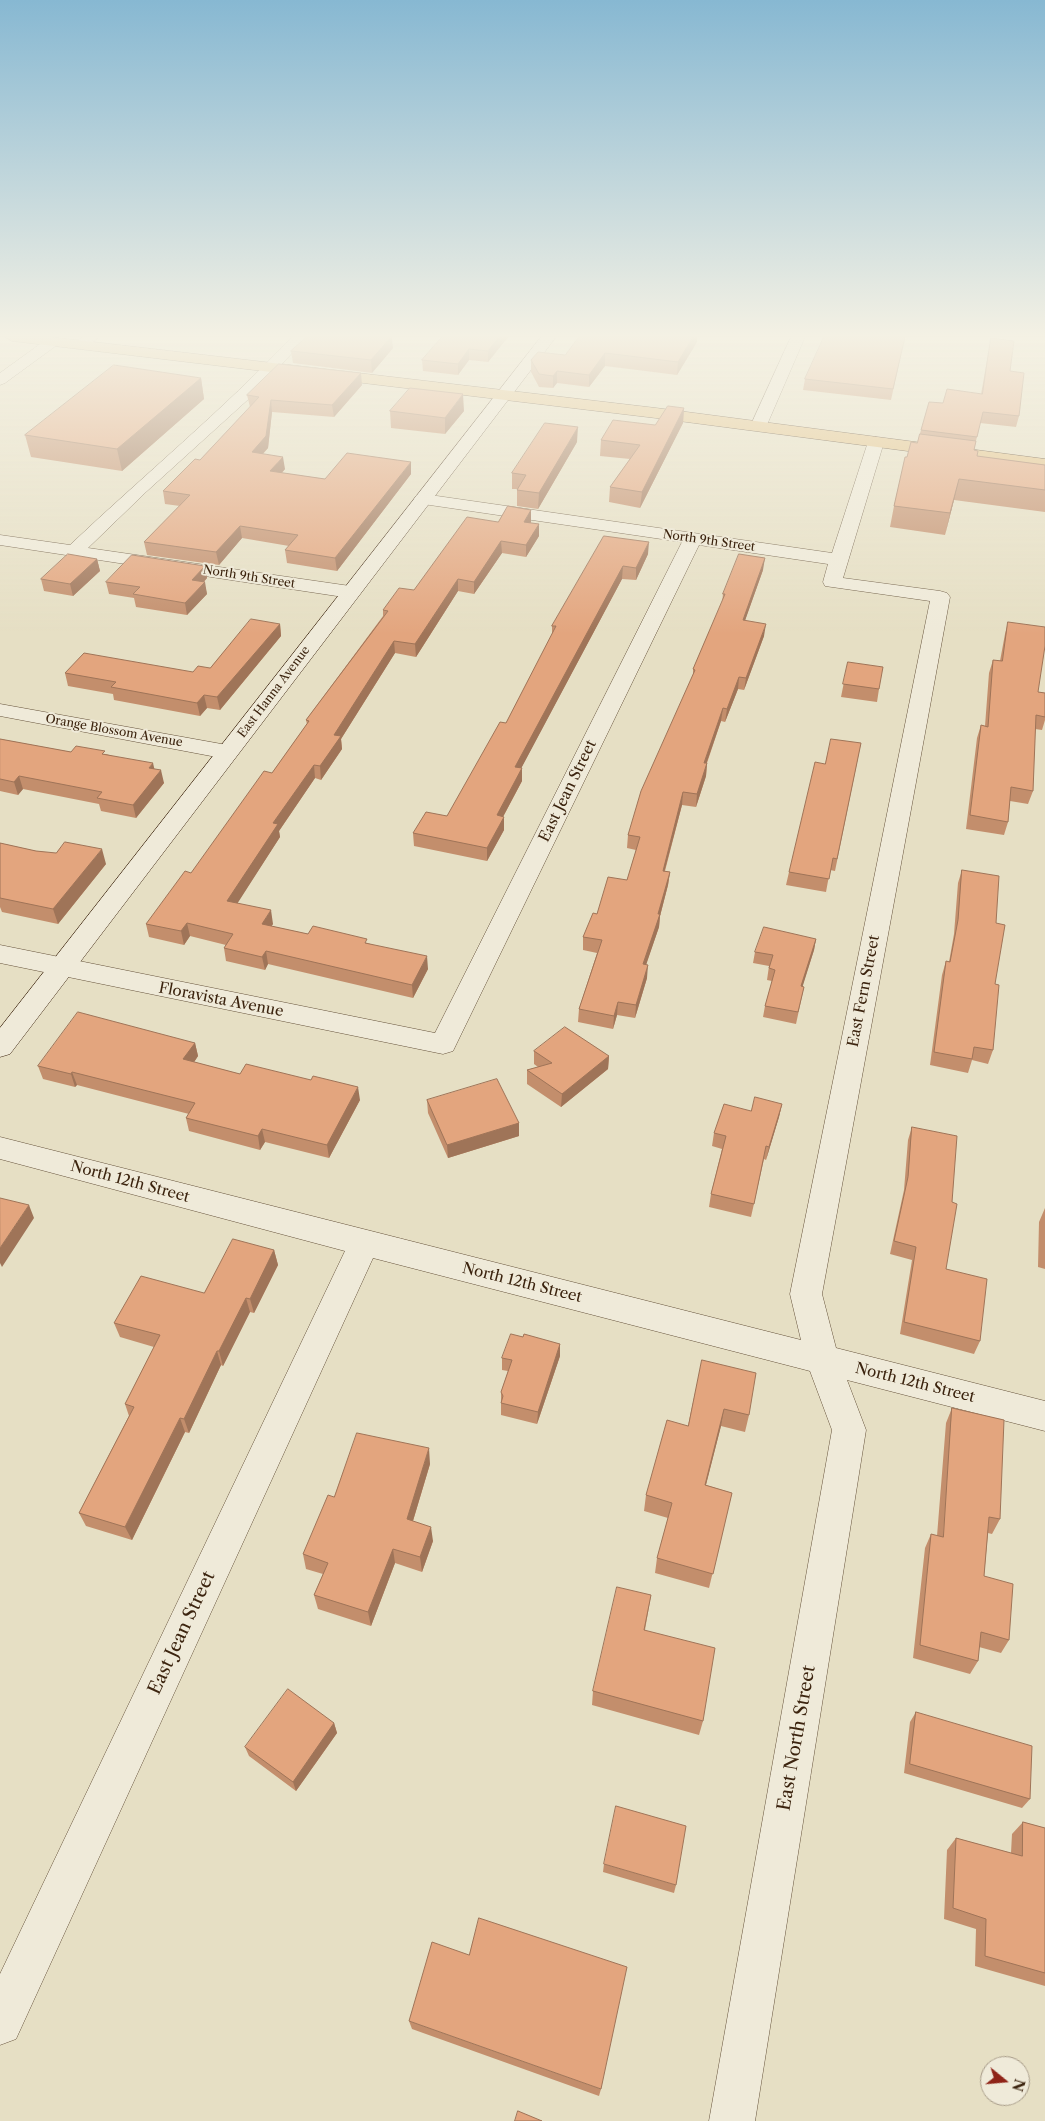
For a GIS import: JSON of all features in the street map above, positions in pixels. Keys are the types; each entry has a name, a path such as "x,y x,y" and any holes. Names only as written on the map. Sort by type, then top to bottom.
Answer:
{"main road":[{"path":"829,436 1045,464"}],"street":[{"path":"74,551 198,436"},
{"name":"East Hanna Avenue","path":"0,1047 471,436"},
{"path":"839,560 876,442"},
{"name":"North 9th Street","path":"423,499 839,560"},
{"name":"East Jean Street","path":"443,1044 693,538"},
{"name":"North 9th Street","path":"0,540 350,592"},
{"name":"East Fern Street","path":"822,1359 806,1294 940,597 832,582 839,560"},
{"name":"Orange Blossom Avenue","path":"0,710 227,752"},
{"name":"Floravista Avenue","path":"0,954 443,1044"},
{"name":"North 12th Street","path":"0,1148 364,1243 1045,1416"},
{"name":"East Jean Street","path":"0,2023 364,1243"},
{"name":"East North Street","path":"732,2121 849,1430 822,1359"}],"building":[{"path":"31,436 132,436 117,449"},
{"path":"222,436 266,436 252,452 283,457 270,471 325,479 347,453 411,462 335,558 285,550 298,535 240,526 216,552 144,542 190,495 163,491 195,459 200,460"},
{"path":"536,436 573,436 539,493 517,490 526,475 512,473"},
{"path":"603,436 670,436 642,492 610,487 640,445 601,440"},
{"path":"919,436 976,441 974,450 978,451 977,456 1045,465 1045,490 959,479 950,513 894,506 905,457 907,457 911,442 917,443"},
{"path":"508,506 531,510 524,522 539,524 526,545 501,541 474,582 458,579 415,644 394,641 334,735 341,736 320,766 314,765 273,823 278,824 227,901 271,910 262,924 308,934 313,926 367,939 365,943 427,956 412,985 266,951 262,957 224,948 233,934 187,923 181,931 146,924 185,871 191,873 264,771 272,773 309,721 306,720 388,611 383,610 399,588 414,590 467,517 498,522"},
{"path":"604,536 649,542 636,568 623,566 515,767 522,768 497,815 504,817 487,848 413,833 426,812 447,816 500,722 506,723 556,626 552,626"},
{"path":"68,554 97,559 70,584 41,579"},
{"path":"739,554 765,558 743,620 766,624 746,678 739,677 727,709 723,708 704,763 707,763 697,794 683,792 663,871 670,872 658,914 660,914 643,964 648,965 636,1005 618,1002 614,1016 579,1009 602,940 583,937 593,913 597,914 608,877 627,880 640,837 628,835 641,791 695,670 693,669 725,594 723,594"},
{"path":"132,555 205,566 192,580 205,582 185,603 133,594 140,587 106,582"},
{"path":"251,619 280,624 217,697 204,695 197,703 111,687 116,682 65,673 84,653 193,672 198,666 210,668"},
{"path":"1008,622 1045,627 1045,646 1038,692 1045,693 1045,717 1036,715 1033,791 1011,787 1008,822 970,815 981,725 988,727 993,660 1002,661"},
{"path":"848,662 883,667 879,689 843,684"},
{"path":"0,739 71,752 76,746 105,751 102,754 153,763 149,768 161,770 133,805 97,798 102,792 19,776 14,782 0,779"},
{"path":"831,739 861,743 837,859 833,858 829,879 789,872 815,762 825,764"},
{"path":"65,842 102,849 53,909 0,898 0,843 36,851 56,853"},
{"path":"962,870 999,876 996,923 1005,925 995,984 999,985 993,1050 974,1047 972,1059 934,1052 946,961 950,962 958,920"},
{"path":"764,927 816,939 801,986 804,987 798,1012 765,1006 775,970 769,968 773,955 755,952"},
{"path":"78,1012 195,1043 183,1059 240,1074 246,1064 311,1080 313,1076 358,1087 327,1145 262,1129 258,1136 186,1118 195,1103 72,1072 71,1074 38,1066"},
{"path":"565,1027 609,1056 562,1094 527,1070 552,1063 534,1051"},
{"path":"497,1079 519,1123 447,1145 427,1100"},
{"path":"755,1097 782,1104 769,1147 766,1146 754,1204 711,1194 726,1136 714,1133 724,1104 751,1111"},
{"path":"912,1127 957,1136 952,1202 957,1204 946,1269 987,1279 980,1341 904,1322 916,1247 894,1241 908,1177"},
{"path":"0,1198 29,1205 0,1248"},
{"path":"233,1239 274,1250 250,1299 246,1298 219,1351 217,1351 184,1419 180,1418 125,1527 79,1513 134,1407 125,1404 160,1335 114,1323 141,1276 204,1293"},
{"path":"511,1334 523,1337 524,1334 560,1344 538,1412 501,1403 503,1396 501,1392 512,1360 502,1358"},
{"path":"702,1360 756,1373 749,1415 724,1409 705,1485 732,1493 713,1574 657,1558 672,1503 646,1495 667,1420 688,1426"},
{"path":"952,1408 1004,1420 1000,1519 989,1517 984,1576 1013,1584 1009,1640 981,1632 978,1661 920,1645 931,1534 943,1537"},
{"path":"357,1433 429,1448 407,1519 431,1527 420,1557 393,1549 368,1612 314,1595 328,1563 303,1554 328,1495 334,1497"},
{"path":"617,1587 651,1595 644,1630 715,1648 703,1721 593,1691"},
{"path":"288,1689 334,1723 293,1782 245,1747"},
{"path":"916,1712 1032,1746 1030,1799 910,1764"},
{"path":"616,1806 686,1826 676,1885 604,1864"},
{"path":"1023,1822 1045,1828 1045,1973 985,1956 986,1919 953,1908 956,1838 1022,1856"},
{"path":"479,1918 627,1967 601,2089 409,2021 432,1942 469,1955"},
{"path":"518,2111 542,2121 515,2121"}]}
